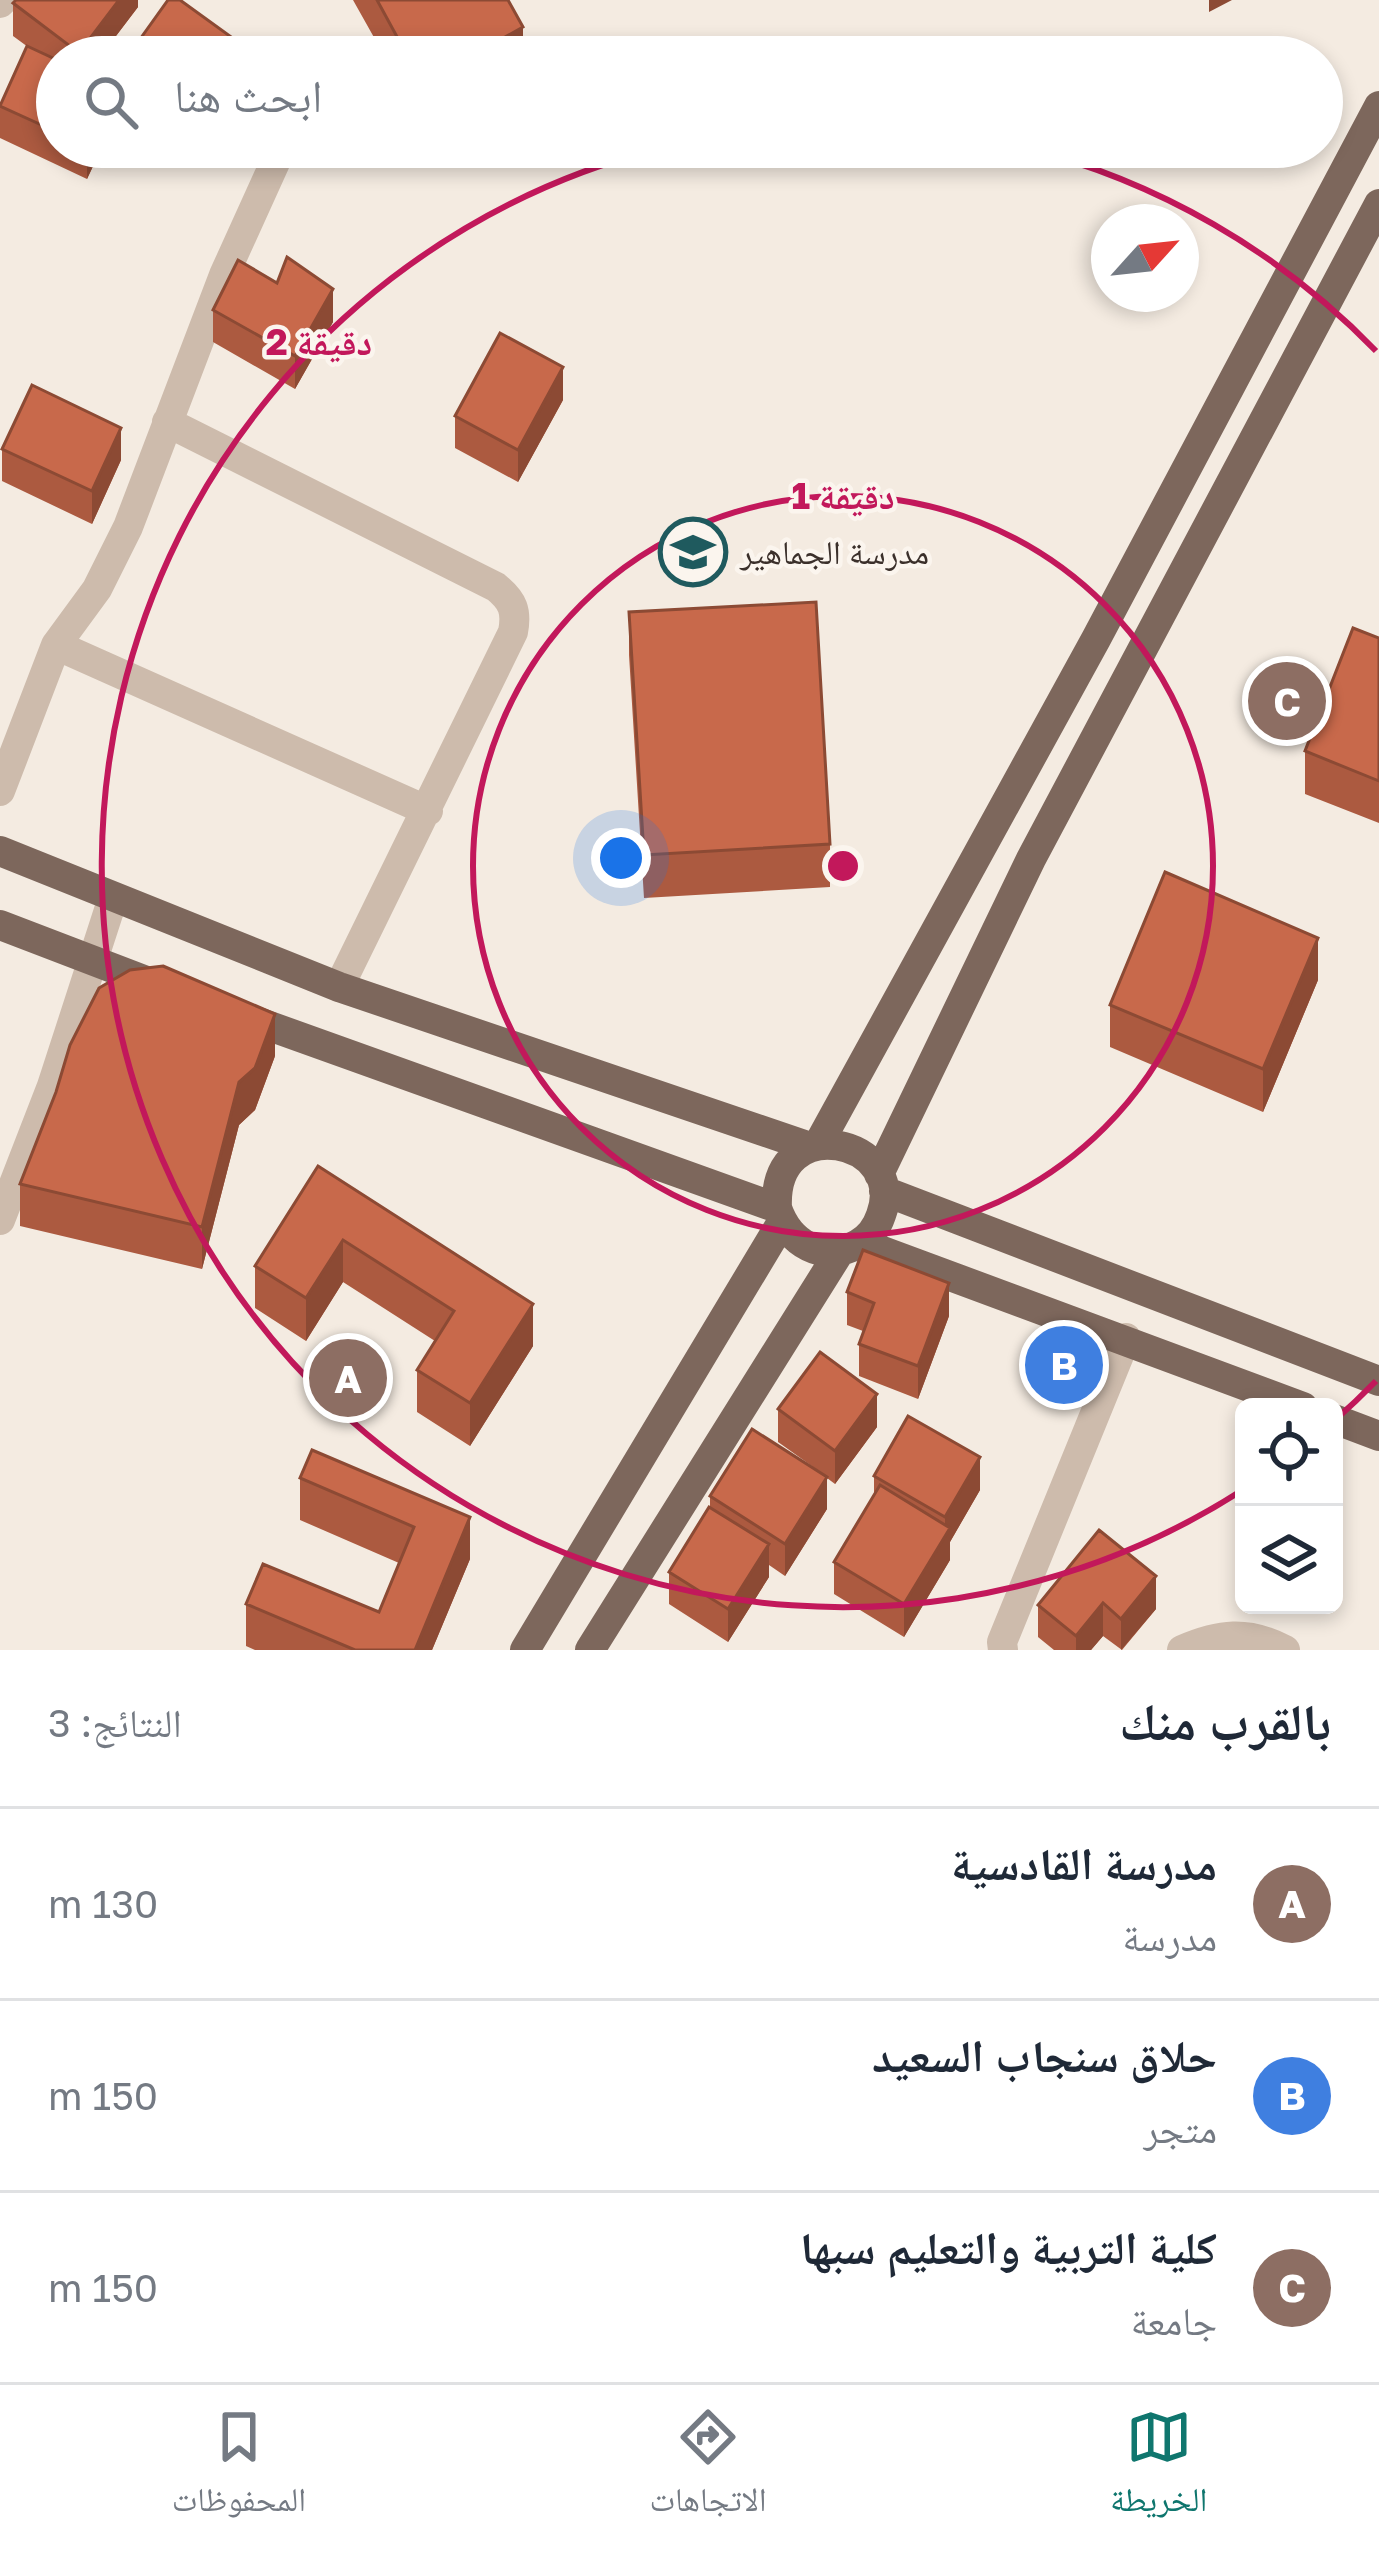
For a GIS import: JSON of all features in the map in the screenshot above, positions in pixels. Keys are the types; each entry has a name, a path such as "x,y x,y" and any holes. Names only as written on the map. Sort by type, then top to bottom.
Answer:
{"main road":[{"path":"525,1650 779,1215 776,1190 783,1172 794,1157 814,1146 1117,600 1379,106"},
{"path":"590,1650 850,1247 880,1220 881,1182 1030,860 1379,205"},
{"path":"0,851 340,987 814,1146 853,1149 881,1182 1379,1381"},
{"path":"0,925 779,1215 806,1247 850,1247 1126,1339 1280,1398"},
{"path":"1343,1422 1379,1436"}],"street":[{"path":"0,791 56,646 73,628 128,527 224,275 272,168"},
{"path":"167,422 480,578 509,597 516,613 513,632 340,987"},
{"path":"56,646 428,811"},
{"path":"0,1220 52,1086 113,898"},
{"path":"1004,1650 1002,1642 1017,1597 1126,1339"},
{"path":"1182,1650 1212,1637 1241,1633 1285,1650"}],"building":[{"path":"119,0 92,36 57,36 13,3"},
{"path":"168,0 180,0 230,36 142,36"},
{"path":"377,0 508,0 523,27 507,36 397,36"},
{"path":"27,46 36,50 36,122 0,106"},
{"path":"287,257 333,289 295,356 213,310 238,260 277,283"},
{"path":"500,333 563,367 518,450 455,416"},
{"path":"32,385 121,428 92,491 2,449"},
{"path":"816,602 830,844 644,855 629,612"},
{"path":"1353,628 1379,638 1379,781 1305,751"},
{"path":"1165,872 1318,938 1263,1069 1110,1005"},
{"path":"163,966 275,1014 255,1068 239,1082 202,1227 20,1184 70,1045 99,988 130,970"},
{"path":"318,1166 533,1304 470,1403 417,1370 454,1311 343,1240 306,1298 255,1266"},
{"path":"863,1250 949,1283 918,1366 859,1344 874,1303 847,1292"},
{"path":"820,1352 877,1394 835,1451 778,1409"},
{"path":"908,1416 980,1457 945,1517 874,1476"},
{"path":"752,1429 827,1477 785,1544 710,1496"},
{"path":"312,1450 470,1517 415,1650 355,1650 246,1604 263,1564 379,1612 414,1527 300,1478"},
{"path":"880,1485 950,1528 904,1604 834,1562"},
{"path":"709,1507 769,1544 728,1609 669,1572"},
{"path":"1099,1530 1156,1576 1121,1619 1103,1603 1076,1636 1038,1605"}],"place":[{"name":"مدرسة الجماهير","path":"693,552"},
{"name":"كلية التربية والتعليم سبها","path":"1287,701"},
{"name":"حلاق سنجاب السعيد","path":"1064,1365"},
{"name":"مدرسة القادسية","path":"348,1378"}]}
